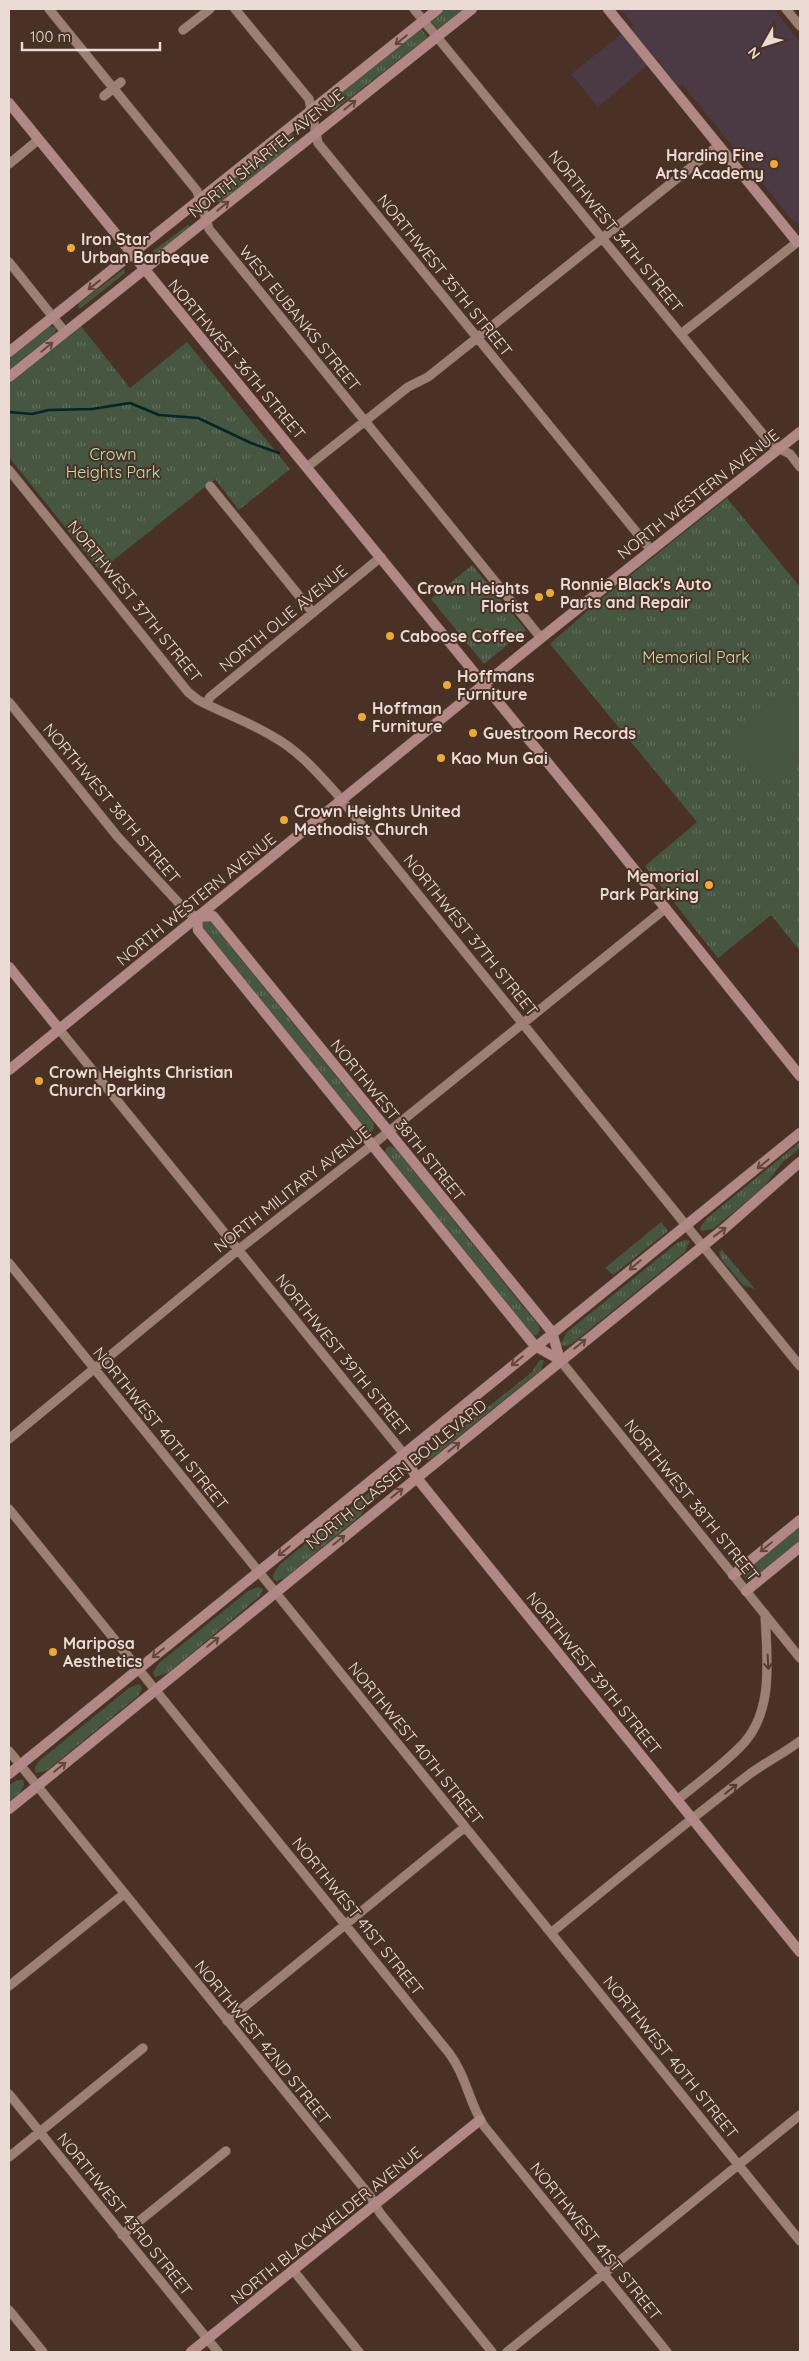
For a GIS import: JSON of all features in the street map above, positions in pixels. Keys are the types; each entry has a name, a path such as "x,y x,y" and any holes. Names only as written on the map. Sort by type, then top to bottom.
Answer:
{"street":[{"name":"WEST EUBANKS STREET","path":"49,9 196,191 209,228 542,638"},
{"path":"183,30 210,9"},
{"name":"NORTHWEST 35TH STREET","path":"235,9 308,99 318,143 476,339 652,550"},
{"name":"NORTHWEST 34TH STREET","path":"414,9 681,334 779,450 790,454 800,467"},
{"name":"NORTH SHARTEL AVENUE","path":"9,352 438,9"},
{"name":"NORTH SHARTEL AVENUE","path":"9,377 472,9"},
{"path":"608,9 799,241 681,334"},
{"path":"786,9 800,26"},
{"path":"104,96 121,82"},
{"name":"NORTHWEST 36TH STREET","path":"9,103 381,557 483,685"},
{"path":"9,164 38,140"},
{"path":"307,467 408,387 428,377 719,145"},
{"path":"9,262 65,332"},
{"name":"NORTH WESTERN AVENUE","path":"9,1070 483,685 800,432"},
{"name":"NORTHWEST 37TH STREET","path":"9,470 188,692 206,704 273,736 320,775 686,1223 800,1366"},
{"path":"210,486 313,613"},
{"name":"NORTH OLIE AVENUE","path":"206,704 210,697 381,557"},
{"path":"483,685 666,908 800,1076"},
{"name":"NORTHWEST 38TH STREET","path":"9,702 132,854 187,912 197,917 213,916 552,1332 560,1360"},
{"name":"NORTH MILITARY AVENUE","path":"9,1439 238,1250 372,1145 666,908"},
{"name":"NORTHWEST 38TH STREET","path":"197,917 198,930 372,1145 536,1346 560,1360 800,1658"},
{"name":"NORTHWEST 39TH STREET","path":"9,967 404,1454 416,1478 800,1952"},
{"name":"NORTH CLASSEN BOULEVARD","path":"9,1774 686,1223 800,1133"},
{"name":"NORTH CLASSEN BOULEVARD","path":"9,1809 560,1360 767,1194 800,1162"},
{"name":"NORTHWEST 40TH STREET","path":"9,1263 800,2241"},
{"name":"NORTHWEST 41ST STREET","path":"9,1509 454,2059 461,2071 480,2120 667,2352"},
{"path":"732,1575 800,1520"},
{"path":"746,1591 800,1547"},
{"path":"677,1800 741,1747 754,1727 765,1701 768,1672 765,1614"},
{"path":"551,1933 692,1818 748,1775 786,1752 800,1741"},
{"name":"NORTHWEST 42ND STREET","path":"9,1751 375,2204 492,2352"},
{"path":"227,2021 465,1827"},
{"path":"9,1986 124,1894"},
{"path":"9,2157 143,2048"},
{"name":"NORTHWEST 43RD STREET","path":"9,2094 218,2352"},
{"path":"507,2352 800,2115"},
{"name":"NORTH BLACKWELDER AVENUE","path":"191,2352 480,2120"},
{"path":"122,2235 226,2150"},
{"path":"293,2270 359,2352"},
{"path":"9,2310 43,2352"}],"shaded area":[{"name":"Harding Fine Arts Academy","path":"620,9 774,9 800,42 800,224 793,221 682,84 678,86 656,58 598,107 571,74 633,25"}],"green space":[{"path":"445,9 465,9 438,30 431,21"},
{"path":"421,29 428,37 332,112 327,104"},
{"path":"293,134 297,142 221,203 218,202 215,194 289,135"},
{"path":"189,224 189,228 156,254 153,254 153,251"},
{"path":"124,269 125,273 81,308 78,307 79,303"},
{"name":"Crown Heights Park","path":"80,325 130,388 187,342 290,469 239,510 215,479 100,571 9,457 9,381"},
{"path":"50,326 56,328 55,334 9,371 9,358"},
{"name":"Memorial Park","path":"727,498 800,587 800,951 771,915 718,958 645,866 697,822 550,644 596,603"},
{"path":"472,565 526,630 484,664 431,599"},
{"path":"787,698 800,714 800,749 764,781 733,744"},
{"path":"209,920 374,1123 373,1131 366,1132 203,930 203,922"},
{"path":"800,1142 800,1148 783,1162 762,1189 713,1229 701,1231 700,1228 706,1219"},
{"path":"387,1147 395,1148 539,1326 540,1330 537,1335 532,1336 384,1154"},
{"path":"661,1222 668,1231 613,1275 605,1268"},
{"path":"685,1240 690,1241 685,1252 573,1343 567,1346 560,1345 567,1332 677,1243"},
{"path":"722,1250 755,1289 743,1285 721,1259 719,1252"},
{"path":"540,1360 544,1360 541,1370 431,1459 426,1460 427,1456 532,1372"},
{"path":"390,1476 395,1476 395,1482 368,1505 361,1515 285,1578 277,1581 273,1579 273,1575 279,1565"},
{"path":"800,1525 800,1542 753,1580 746,1580 743,1573 745,1570"},
{"path":"258,1587 263,1589 259,1597 168,1673 155,1677 153,1673 158,1664 248,1591"},
{"path":"139,1684 142,1688 138,1696 46,1771 35,1773 35,1767 39,1761 129,1688"},
{"path":"17,1780 23,1780 24,1785 20,1793 9,1802 9,1785"}],"waterway":[{"path":"9,412 32,414 49,410 92,409 130,403 159,415 198,418 251,443 279,453"}],"place":[{"name":"Harding Fine Arts Academy","path":"774,164"},
{"name":"Iron Star Urban Barbeque","path":"71,248"},
{"name":"Ronnie Black's Auto Parts and Repair","path":"550,593"},
{"name":"Crown Heights Florist","path":"539,597"},
{"name":"Caboose Coffee","path":"390,636"},
{"name":"Hoffmans Furniture","path":"447,685"},
{"name":"Hoffman Furniture","path":"362,717"},
{"name":"Guestroom Records","path":"473,733"},
{"name":"Kao Mun Gai","path":"441,758"},
{"name":"Crown Heights United Methodist Church","path":"284,820"},
{"name":"Memorial Park Parking","path":"709,885"},
{"name":"Crown Heights Christian Church Parking","path":"39,1081"},
{"name":"Mariposa Aesthetics","path":"53,1652"}]}
